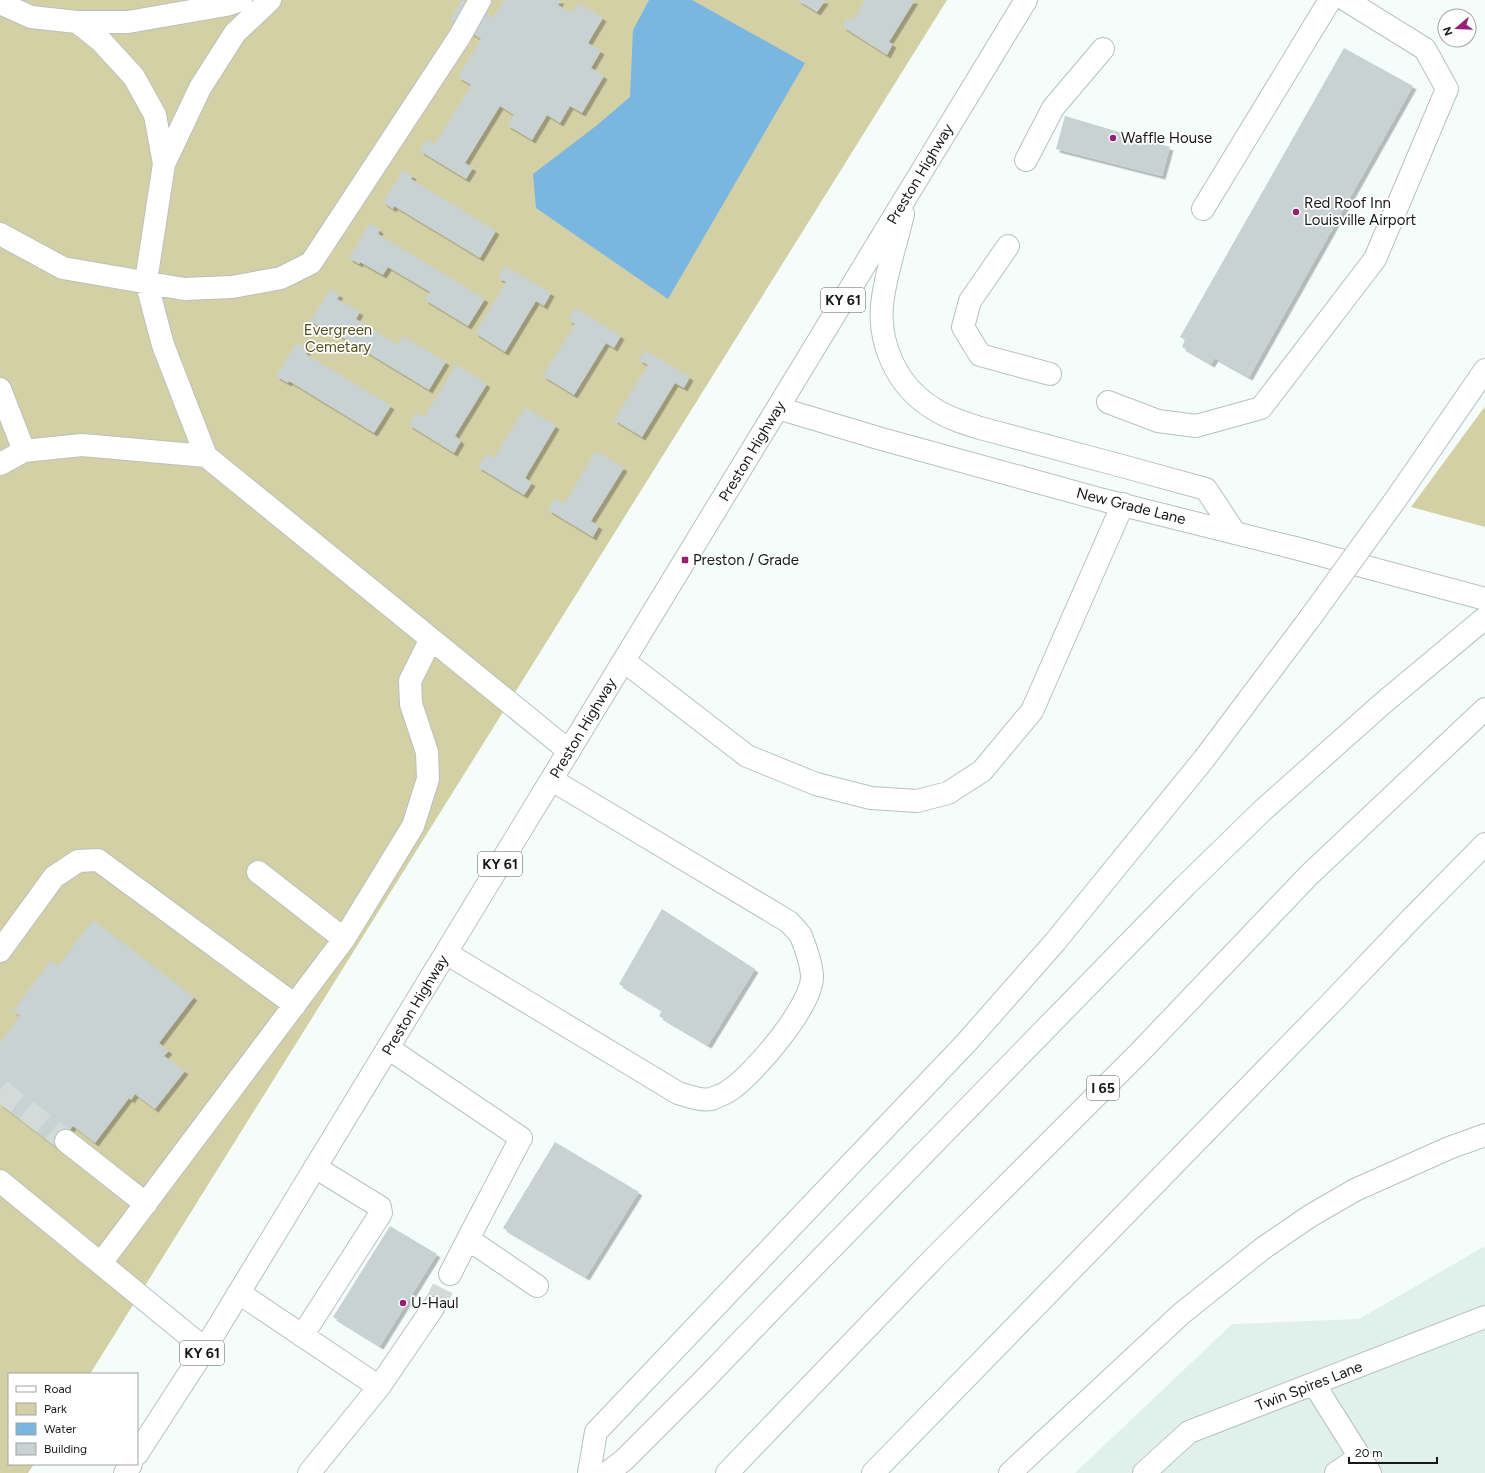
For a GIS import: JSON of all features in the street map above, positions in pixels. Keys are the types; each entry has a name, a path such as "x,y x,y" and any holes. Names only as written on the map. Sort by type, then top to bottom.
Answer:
{"main road":[{"path":"0,3 31,17 77,22 128,22 226,5 241,0"},
{"path":"270,0 234,33 200,88 164,164 146,281 163,345 206,456 569,751"},
{"path":"0,234 63,268 146,281 184,289 232,287 280,278 311,263 460,36 480,0"},
{"name":"Preston Highway","path":"138,1452 205,1349 1026,0"},
{"path":"1203,209 1330,0"},
{"path":"1108,402 1158,421 1196,426 1261,408 1375,259 1447,89 1425,49 1346,0"},
{"path":"77,22 102,42 134,77 155,115 164,164"},
{"path":"1026,160 1052,108 1102,49"},
{"path":"909,192 883,296 882,307 882,328 886,347 902,380 907,386 920,399 935,410 980,428 1206,489 1235,533"},
{"path":"1008,246 970,301 963,327 980,355 1050,374"},
{"path":"589,1473 596,1432 960,1049 1055,942 1204,759 1310,618 1396,499 1485,370"},
{"path":"0,389 24,451"},
{"name":"New Grade Lane","path":"778,408 878,438 1485,599"},
{"path":"0,464 24,451 82,445 206,456"},
{"path":"624,661 747,756 802,779 871,798 917,801 948,792 982,771 1032,711 1123,504"},
{"path":"607,1473 624,1460 699,1385 1185,886 1263,810 1302,774 1485,618"},
{"path":"101,1263 344,939 413,826 428,779 427,752 411,704 410,681 431,638"},
{"name":"I 65","path":"727,1473 935,1257 1140,1052 1309,875 1485,709"},
{"path":"446,953 678,1093 694,1098 710,1099 730,1091 748,1075 780,1039 798,1012 808,992 812,976 800,936 789,922 552,780"},
{"path":"873,1473 1485,844"},
{"path":"0,951 54,877 78,862 98,860 295,1005"},
{"path":"258,872 344,939"},
{"path":"388,1048 521,1138 450,1274"},
{"path":"1010,1473 1181,1314 1262,1249 1310,1216 1355,1190 1449,1148 1485,1135"},
{"path":"66,1141 146,1204"},
{"path":"302,1336 381,1214 380,1207 316,1167"},
{"path":"0,1181 205,1349"},
{"path":"468,1239 537,1286"},
{"path":"239,1293 379,1387"},
{"path":"309,1473 379,1387 433,1308"},
{"name":"Twin Spires Lane","path":"1144,1473 1189,1432 1485,1317"},
{"path":"1314,1384 1365,1465 1336,1473"}],"shaded area":[{"path":"1485,1246 1485,1473 1075,1473 1232,1324 1359,1319"}],"green space":[{"name":"Evergreen Cemetary","path":"0,0 947,0 91,1373 8,1373 8,1465 33,1465 28,1473 0,1473"},
{"path":"1485,407 1485,527 1411,507 1483,409"}],"water":[{"path":"649,0 692,0 805,63 668,299 536,208 533,174 596,126 630,97 633,30"}],"building":[{"path":"462,0 493,18 504,0 561,0 558,5 572,13 579,3 603,18 588,43 601,51 591,68 604,76 582,113 570,106 560,123 547,115 532,140 507,125 514,115 500,106 465,163 473,168 466,179 420,151 427,139 435,144 471,85 458,77 481,39 450,20"},
{"path":"797,0 824,0 825,1 817,12"},
{"path":"865,0 915,0 889,42 893,44 887,55 843,27 848,18 853,21"},
{"name":"Red Roof Inn Louisville Airport","path":"1344,48 1413,86 1249,377 1215,358 1211,364 1182,347 1185,340 1180,337"},
{"path":"1065,116 1170,147 1162,176 1056,149"},
{"path":"403,170 413,176 411,179 496,231 480,258 394,206 393,209 383,202"},
{"path":"370,223 380,230 378,234 485,299 468,326 425,300 430,292 388,267 383,275 360,262 359,264 349,258"},
{"path":"505,266 551,293 544,306 536,301 505,352 475,333 506,282 498,278"},
{"path":"330,289 340,295 337,299 360,312 356,319 398,345 403,336 446,362 429,390 322,325 320,327 310,321"},
{"path":"575,308 621,336 614,348 606,343 574,395 543,376 575,324 568,320"},
{"path":"297,342 308,349 306,354 391,406 374,433 289,381 288,383 276,376"},
{"path":"645,350 690,377 684,388 675,383 642,437 614,420 648,365 639,360"},
{"path":"456,364 487,384 455,436 461,441 454,453 409,425 416,413 424,417"},
{"path":"525,407 556,426 525,478 532,483 524,495 478,467 486,454 494,458"},
{"path":"596,451 624,468 591,521 599,526 593,537 548,510 555,498 564,504"},
{"path":"662,909 755,969 708,1045 659,1016 662,1010 619,984"},
{"path":"93,920 194,997 159,1043 169,1051 164,1056 185,1071 155,1109 135,1094 131,1100 129,1098 95,1143 73,1126 56,1147 0,1104 0,1043 20,1016 13,1011 51,960 58,966"},
{"path":"555,1142 639,1192 586,1277 503,1228"},
{"path":"390,1226 437,1254 380,1346 333,1317"}],"tunnel":[{"path":"0,1090 66,1141"},
{"path":"433,1308 450,1274"}],"place":[{"name":"Waffle House","path":"1113,138"},
{"name":"Red Roof Inn Louisville Airport","path":"1296,212"},
{"name":"Preston / Grade","path":"685,560"},
{"name":"U-Haul","path":"403,1303"}]}
